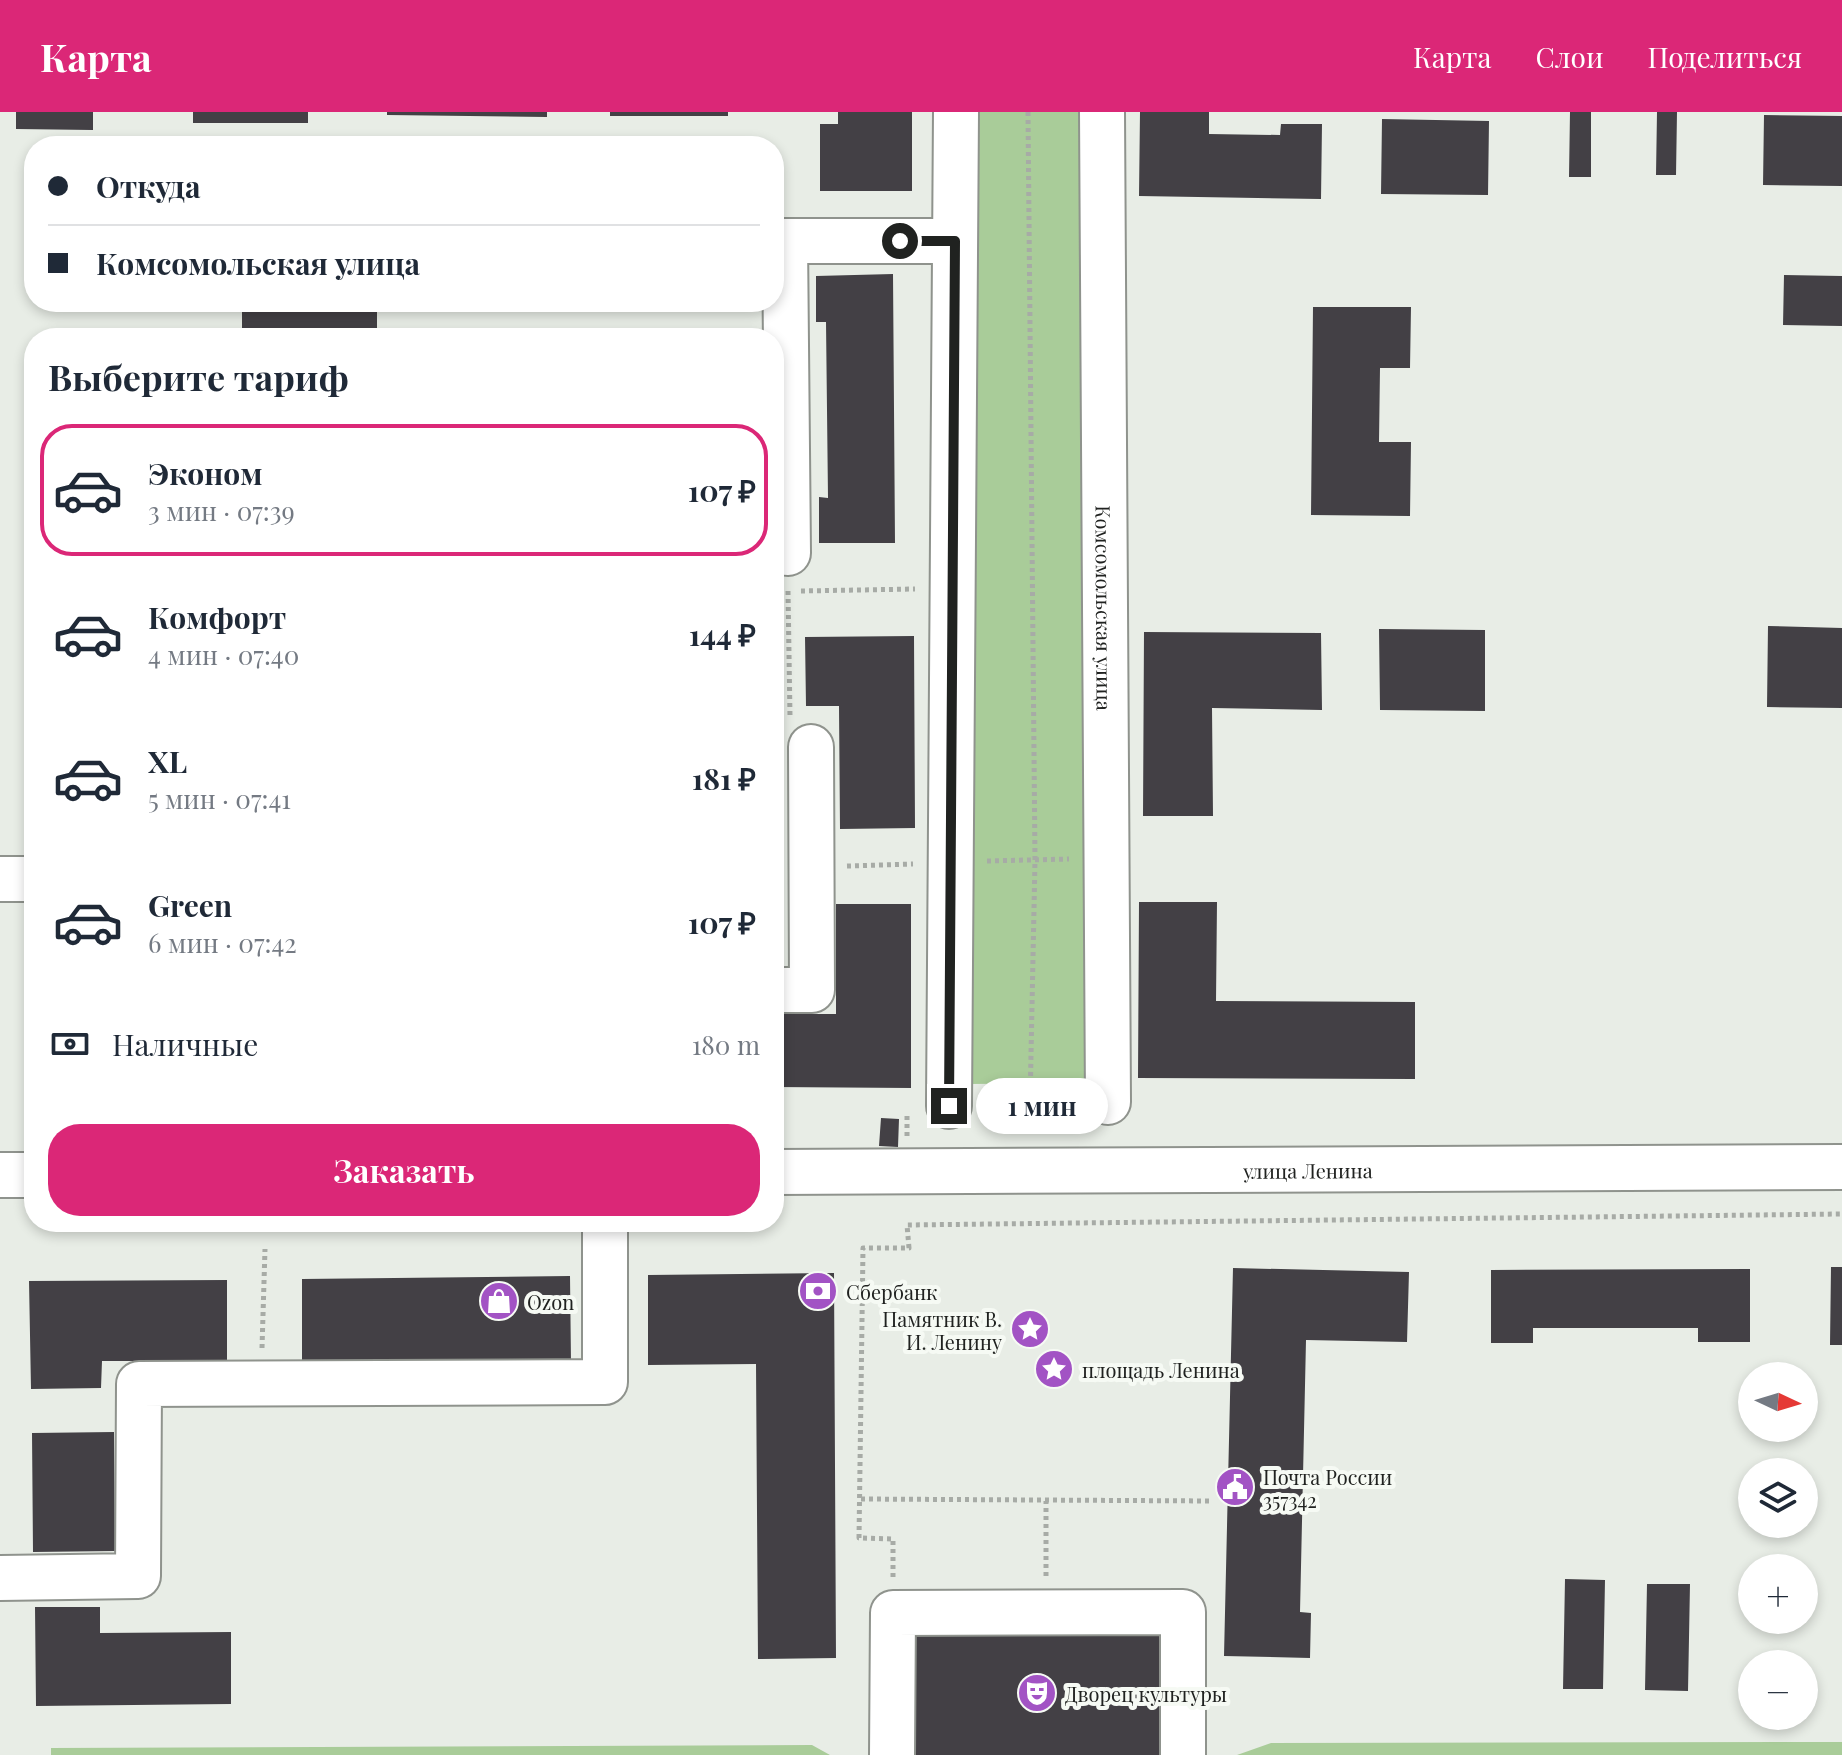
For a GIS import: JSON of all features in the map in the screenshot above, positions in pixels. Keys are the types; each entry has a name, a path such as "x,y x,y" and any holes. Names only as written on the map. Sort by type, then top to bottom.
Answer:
{"street":[{"path":"949,1106 956,112"},
{"name":"Комсомольская улица","path":"1102,112 1108,1102"},
{"path":"788,572 785,241 955,241"},
{"path":"784,990 812,990 800,739"},
{"path":"0,879 24,879"},
{"name":"улица Ленина","path":"784,1172 1842,1167"},
{"path":"0,1175 24,1175"},
{"path":"0,1578 138,1576 139,1384 605,1382 605,1232"},
{"path":"892,1755 893,1613 1183,1612 1183,1755"}],"path":[{"path":"1028,112 1035,844 1030,1104"},
{"path":"800,739 788,572 928,589"},
{"path":"893,1539 859,1538 863,1248 909,1248 907,1225 1842,1214"},
{"path":"261,1383 265,1249"},
{"path":"861,1499 1211,1501"},
{"path":"1046,1501 1046,1551"}],"green space":[{"path":"973,112 1087,112 1093,1083 969,1084"},
{"path":"1842,1742 1842,1755 1237,1755 1271,1743"},
{"path":"812,1745 830,1755 51,1755 51,1748"}],"building":[{"path":"16,112 93,112 93,130 16,129"},
{"path":"193,112 308,112 308,123 193,123"},
{"path":"387,112 547,112 547,117 387,115"},
{"path":"610,112 728,112 728,116 610,116"},
{"path":"838,112 912,112 912,191 820,191 820,124 838,124"},
{"path":"1140,112 1209,112 1209,134 1280,135 1281,124 1322,124 1321,199 1139,196"},
{"path":"1570,112 1591,112 1591,177 1569,177"},
{"path":"1657,112 1677,112 1676,175 1656,175"},
{"path":"1764,115 1842,116 1842,186 1763,185"},
{"path":"1382,119 1489,121 1488,195 1381,194"},
{"path":"893,274 895,543 819,543 819,497 828,498 826,322 816,322 816,276"},
{"path":"1784,275 1842,276 1842,326 1783,325"},
{"path":"1313,307 1411,307 1410,368 1380,368 1379,442 1411,442 1410,516 1311,515"},
{"path":"242,312 377,312 377,328 242,328"},
{"path":"1768,626 1842,628 1842,708 1767,707"},
{"path":"1379,629 1485,630 1485,711 1380,710"},
{"path":"1144,632 1321,633 1322,710 1212,708 1213,816 1143,816"},
{"path":"914,636 915,828 840,829 839,706 806,706 805,637"},
{"path":"1139,902 1217,902 1216,1001 1415,1002 1415,1079 1138,1078"},
{"path":"836,904 911,904 911,1088 784,1087 784,1014 836,1014"},
{"path":"881,1118 899,1119 898,1147 879,1146"},
{"path":"1831,1267 1842,1267 1842,1345 1830,1345"},
{"path":"1233,1268 1409,1272 1407,1342 1306,1340 1300,1612 1311,1613 1310,1658 1224,1656"},
{"path":"1750,1269 1750,1342 1698,1342 1698,1328 1533,1328 1533,1343 1491,1343 1491,1270"},
{"path":"834,1273 836,1658 758,1659 756,1364 648,1365 648,1275"},
{"path":"570,1276 571,1363 302,1366 302,1279"},
{"path":"227,1280 227,1361 102,1361 101,1388 31,1389 29,1281"},
{"path":"114,1432 115,1551 33,1552 32,1433"},
{"path":"1565,1579 1605,1580 1603,1689 1563,1689"},
{"path":"1647,1584 1690,1584 1688,1691 1645,1690"},
{"path":"35,1607 100,1607 100,1633 231,1632 231,1704 36,1706"},
{"name":"Дворец культуры","path":"1159,1628 1160,1755 916,1755 915,1630"}],"place":[{"name":"Сбербанк","path":"818,1291"},
{"name":"Ozon","path":"499,1301"},
{"name":"Памятник В. И. Ленину","path":"1030,1329"},
{"name":"площадь Ленина","path":"1054,1369"},
{"name":"Почта России 357342","path":"1235,1487"},
{"name":"Дворец культуры","path":"1037,1693"}],"route":[{"path":"900,241 955,241 949,1106"}]}
